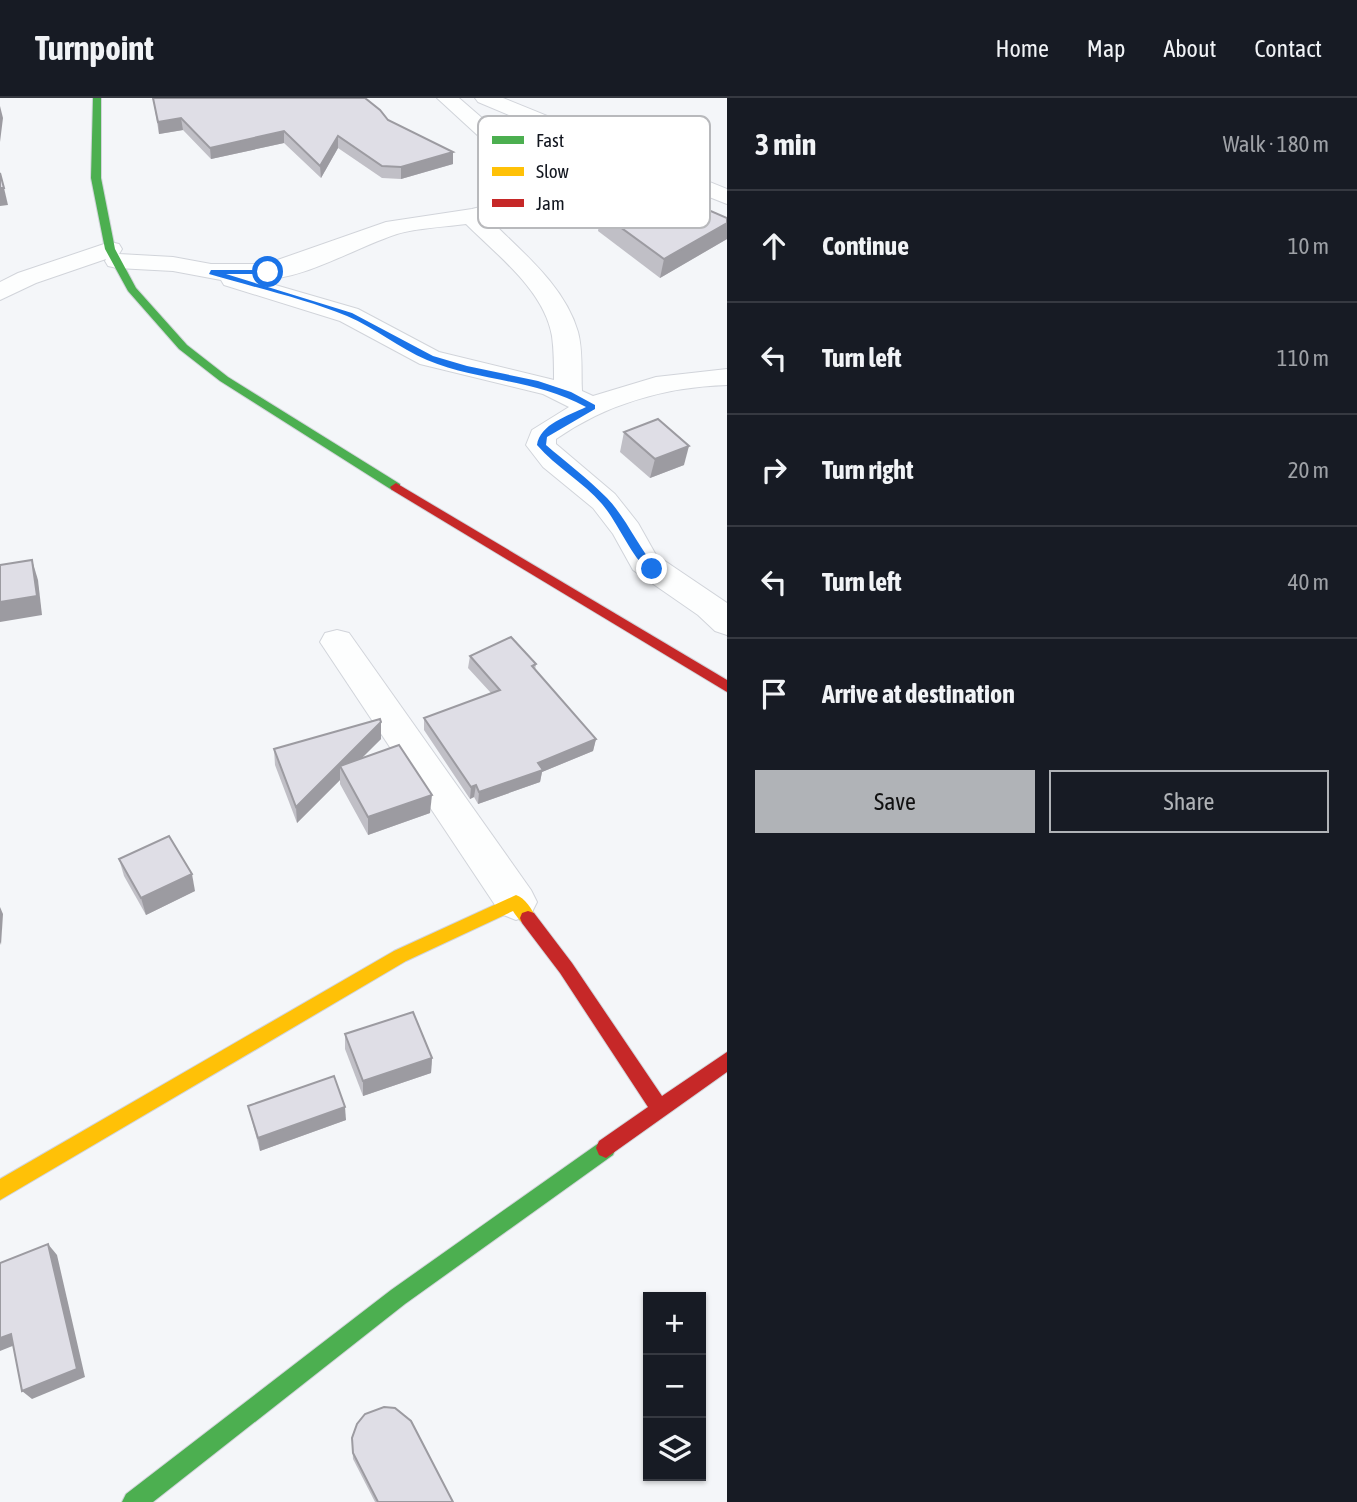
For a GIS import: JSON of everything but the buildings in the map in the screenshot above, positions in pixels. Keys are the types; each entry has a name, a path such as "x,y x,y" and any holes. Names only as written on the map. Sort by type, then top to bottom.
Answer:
{"street":[{"path":"97,98 96,178 114,255 132,289 151,314 183,347 224,379 727,687"},
{"path":"446,98 478,126"},
{"path":"485,98 527,116"},
{"path":"710,190 727,197"},
{"path":"211,272 268,272 394,227 478,215"},
{"path":"472,216 478,222"},
{"path":"484,228 526,271 558,317 565,333 580,401"},
{"path":"0,292 27,278 114,255 173,264 211,272 349,314 438,361 535,383 580,401"},
{"path":"0,270 27,278"},
{"path":"727,377 672,381 580,401 542,436 541,445 604,501 627,530 644,562 710,607 727,623"},
{"path":"337,642 516,902 566,968 660,1109"},
{"path":"0,1190 400,956 516,902"},
{"path":"134,1502 398,1297 727,1061"}],"traffic: fast":[{"path":"97,98 96,178 110,249 132,289 183,347 224,379 396,487"},
{"path":"134,1502 398,1297 606,1148"}],"traffic: slow":[{"path":"0,1190 400,956 516,902 528,918"}],"traffic: jam":[{"path":"396,487 727,687"},
{"path":"528,918 566,968 660,1109"},
{"path":"606,1148 727,1061"}],"route":[{"path":"268,272 211,272 248,286 349,314 430,358 465,369 554,388 592,407 542,436 541,445 554,460 604,501 627,530 644,562 652,569"}]}
